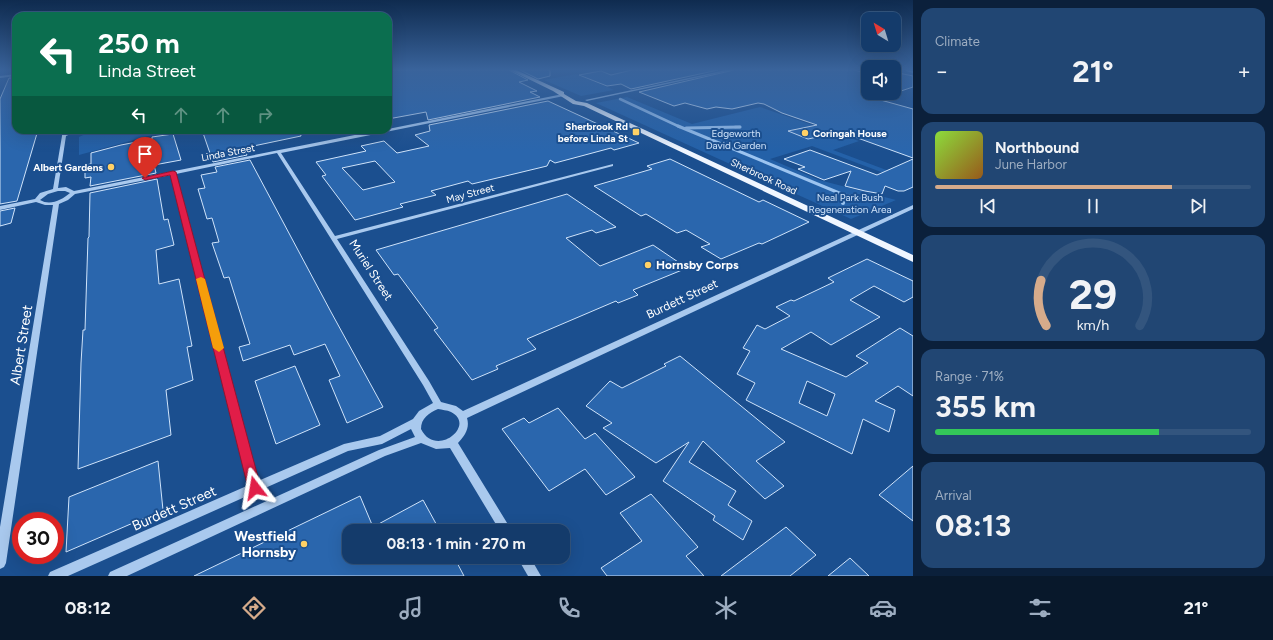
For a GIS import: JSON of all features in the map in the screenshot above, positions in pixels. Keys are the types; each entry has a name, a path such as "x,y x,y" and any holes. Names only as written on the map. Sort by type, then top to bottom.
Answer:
{"main road":[{"name":"Sherbrook Road","path":"569,97 581,101"},
{"name":"Sherbrook Road","path":"571,97 913,259"}],"street":[{"name":"Linda Street","path":"392,129 554,97"},
{"path":"581,101 601,97"},
{"path":"55,190 64,134"},
{"name":"Linda Street","path":"73,193 278,152 355,134"},
{"name":"Muriel Street","path":"278,152 426,383 438,405"},
{"name":"May Street","path":"333,238 611,164"},
{"path":"173,172 255,488"},
{"path":"0,208 37,200 44,194 55,190 66,189 73,193 66,199 56,202 40,204 37,200"},
{"name":"Albert Street","path":"0,563 56,202"},
{"name":"Burdett Street","path":"462,416 856,232 913,207"},
{"path":"114,576 382,453 422,439 438,445 452,443 458,439 464,428 462,416 452,407 438,405 424,410 416,422 417,429 422,439"},
{"name":"Burdett Street","path":"54,576 347,447 382,440 416,422"},
{"path":"452,443 502,524"},
{"path":"527,564 534,576"}],"green space":[{"name":"Edgeworth David Garden","path":"627,97 692,124 760,107 859,141 833,150 913,180 913,184 812,146 770,159 819,180 896,200 851,219 596,103"},
{"path":"85,134 155,134 79,155 79,137"}],"building":[{"path":"1,97 12,97 12,134 37,134 17,201 0,204"},
{"path":"392,97 540,97 428,120 426,112 392,118"},
{"path":"651,97 861,97 861,100 881,100 913,109 913,158 841,132 808,139 788,131 817,125 782,113 764,104 758,103 732,109 716,107 707,109 685,103 674,106"},
{"path":"548,101 639,143 614,150 611,148 555,163 550,160 547,166 472,184 468,181 431,191 436,195 400,204 403,207 355,220 322,176 326,175 316,162 366,151 361,146 384,141 397,153 429,146 415,135 430,131 429,125","holes":["375,161 395,182 363,190 342,168"]},
{"path":"173,134 181,160 154,165 156,173 90,186 91,177 85,178 85,165 91,164 91,153 152,139 152,137"},
{"path":"203,134 301,134 301,136 244,148 247,155 213,162"},
{"path":"810,150 877,175 913,159 913,187 904,191 898,191 885,186 882,194 865,191 845,186 851,171 824,180 798,169 805,167 784,159"},
{"path":"670,159 759,202 763,200 809,222 762,244 759,243 721,259 701,247 710,244 686,230 677,233 646,214 641,216 594,186 652,169 647,166"},
{"path":"250,160 383,407 347,423 329,380 340,376 325,344 294,355 290,345 243,361 239,347 250,344 229,277 224,278 212,243 219,242 212,218 207,219 198,189 205,188 201,175 217,172 215,167"},
{"path":"157,179 164,220 168,219 174,245 156,250 159,284 179,279 192,346 187,347 193,380 166,390 171,435 78,469 81,363 83,330 85,330 90,193"},
{"path":"567,194 616,227 596,233 592,230 566,238 600,266 653,245 687,268 633,290 638,295 618,303 616,301 527,339 536,349 496,366 498,369 472,380 434,330 438,328 398,274 394,275 376,250"},
{"path":"15,208 11,223 0,226 0,211"},
{"path":"867,259 913,281 913,297 904,302 874,286 850,300 880,317 831,345 811,332 781,349 846,377 868,363 856,356 900,328 913,336 913,396 898,386 875,401 895,410 889,432 863,419 852,454 746,400 755,383 737,374 750,351 743,348 757,325 765,329 790,316 776,307 791,300 794,301 834,282 828,278","holes":["807,381 835,394 827,416 799,403"]},
{"path":"680,356 785,442 756,461 784,486 765,499 703,441 689,462 736,491 728,505 752,521 743,540 713,520 715,516 663,481 689,442 656,463 603,428 612,423 586,406 610,381 622,388 666,366 664,364"},
{"path":"295,366 320,425 276,444 255,381"},
{"path":"558,408 585,439 595,433 635,477 606,495 585,469 549,491 502,429 524,418 529,423"},
{"path":"158,461 163,510 66,552 69,497"},
{"path":"913,466 913,521 879,495"},
{"path":"651,494 698,547 686,556 704,576 607,576 601,568 642,541 620,513"},
{"name":"Westfield Hornsby","path":"360,496 372,524 342,524 342,564 458,564 464,576 194,576"},
{"name":"Westfield Hornsby","path":"423,500 436,524 379,524"},
{"path":"786,527 816,555 790,576 721,576"},
{"path":"850,558 869,576 828,576"}],"waterway":[{"path":"620,99 680,127"},
{"path":"678,126 844,195"},
{"path":"686,128 740,127 735,127"},
{"path":"843,200 844,195"},
{"path":"844,195 864,198"}],"slow traffic":[{"path":"201,279 219,348"}],"place":[{"name":"Sherbrook Rd before Linda St","path":"636,132"},
{"name":"Coringah House","path":"805,133"},
{"name":"Albert Gardens","path":"111,167"},
{"name":"Hornsby Corps","path":"648,265"},
{"name":"Westfield Hornsby","path":"304,544"}],"route":[{"path":"145,178 173,172 255,488"}],"park label":[{"name":"Neal Park Bush Regeneration Area","path":"850,202"}]}
